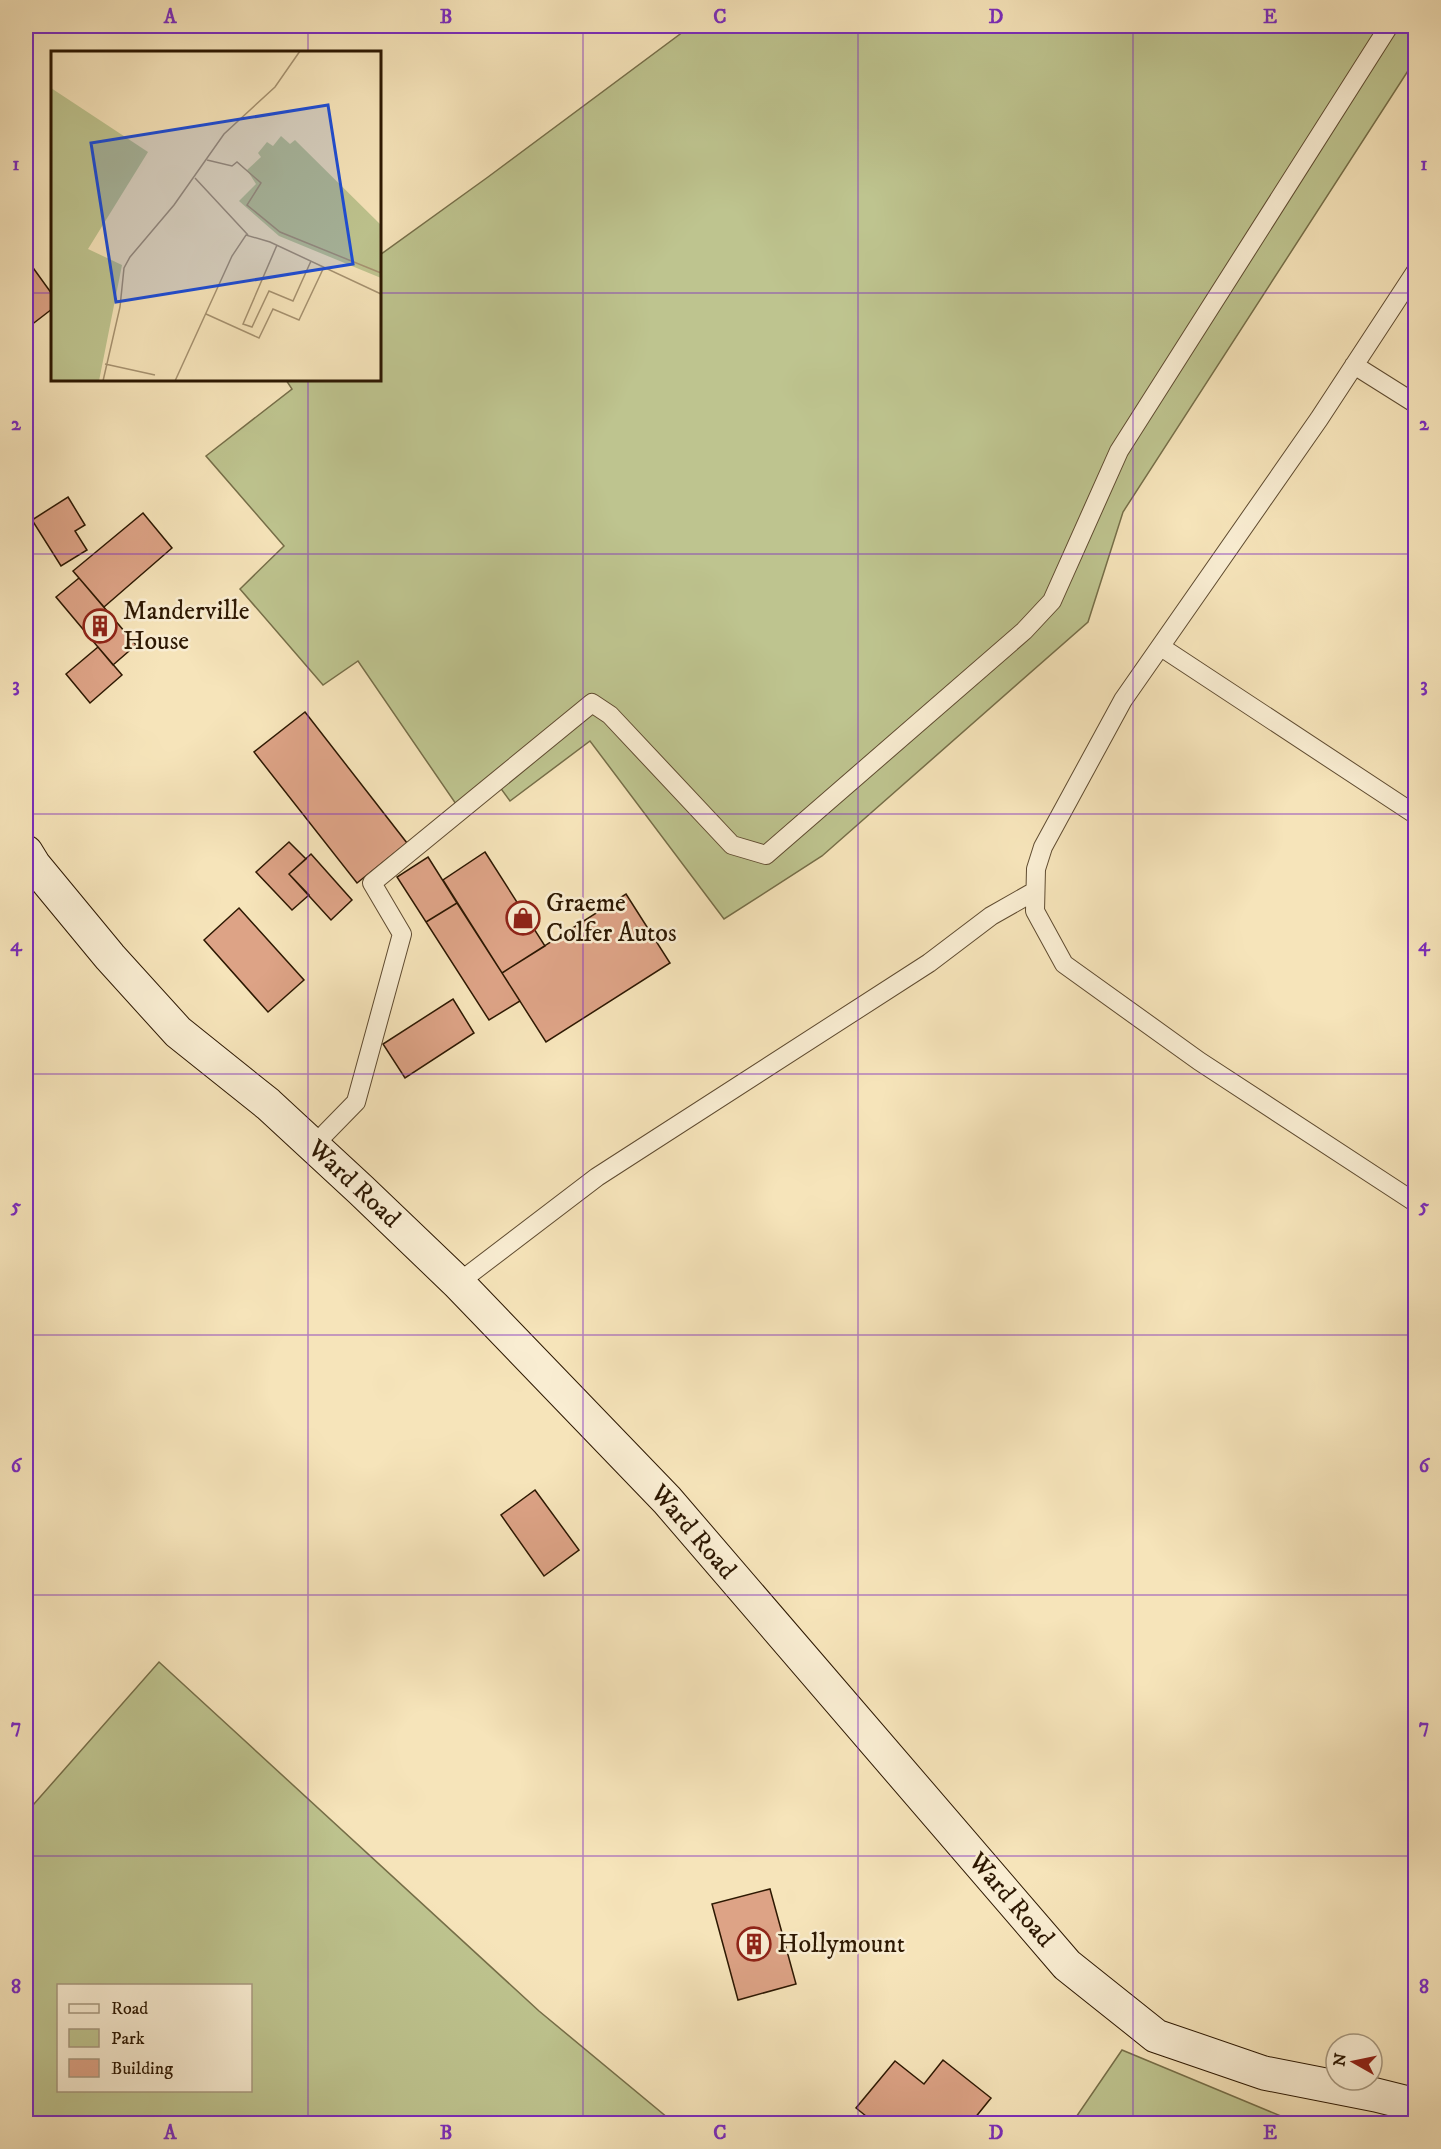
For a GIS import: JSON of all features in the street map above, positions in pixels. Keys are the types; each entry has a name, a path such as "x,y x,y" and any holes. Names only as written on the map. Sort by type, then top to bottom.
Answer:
{"main road":[{"name":"Ward Road","path":"26,852 34,865 110,957 178,1032 268,1104 458,1283 667,1500 1067,1965 1156,2036 1264,2073 1416,2105"}],"lane":[{"path":"313,1146 356,1102 402,934 372,883 592,703 610,715 732,845 766,855 1024,631 1052,601 1119,451 1389,26"},
{"path":"1416,271 1354,365 1123,700 1043,847 1036,869 1035,891 1035,911 1064,964 1199,1061 1416,1203"},
{"path":"1354,365 1416,404"},
{"path":"1161,647 1416,815"},
{"path":"458,1283 597,1177 928,963 991,916 1035,891"}],"green space":[{"path":"691,26 1415,26 1415,60 1123,512 1088,622 822,856 724,919 590,741 510,801 494,779 458,807 358,661 323,685 240,589 284,546 206,456 292,389 287,381 381,381 381,254"},
{"path":"159,1662 539,2011 674,2123 26,2123 26,1813"},
{"path":"1122,2050 1288,2119 1311,2123 1072,2123"}],"building":[{"path":"26,258 51,293 51,310 26,329"},
{"path":"68,497 85,525 75,531 87,550 61,566 32,520"},
{"path":"143,513 172,548 104,607 73,571"},
{"name":"Manderville House","path":"79,578 136,645 113,665 56,597"},
{"path":"98,647 122,675 90,703 66,674"},
{"path":"305,712 407,843 357,883 254,752"},
{"path":"289,842 306,859 289,874 309,895 292,910 256,872"},
{"path":"485,852 545,946 502,973 443,880"},
{"path":"311,854 352,900 331,920 289,874"},
{"path":"428,857 457,903 426,922 397,877"},
{"path":"626,894 670,963 546,1042 502,973"},
{"path":"457,903 520,1001 489,1020 426,922"},
{"path":"239,908 304,980 268,1012 204,940"},
{"path":"453,999 474,1033 405,1078 383,1044"},
{"path":"535,1490 579,1550 544,1576 501,1515"},
{"name":"Hollymount","path":"770,1889 796,1984 738,2000 712,1904"},
{"path":"943,2060 991,2098 970,2124 876,2124 856,2108 895,2061 924,2084"}],"place":[{"name":"Manderville House","path":"100,626"},
{"name":"Graeme Colfer Autos","path":"523,918"},
{"name":"Hollymount","path":"754,1944"}]}
